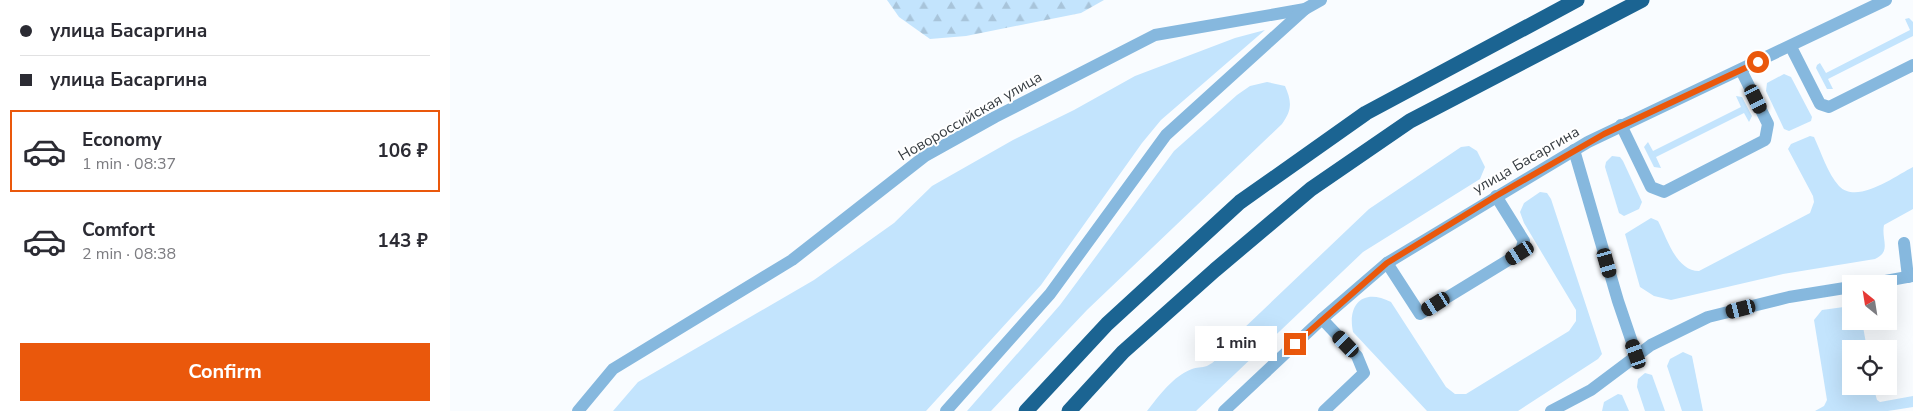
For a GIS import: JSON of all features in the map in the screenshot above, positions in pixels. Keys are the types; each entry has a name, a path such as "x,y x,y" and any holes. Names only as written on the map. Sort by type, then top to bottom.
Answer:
{"highway":[{"path":"1026,411 1107,324 1240,202 1366,113 1577,0"},
{"path":"1070,411 1123,352 1215,270 1311,189 1410,121 1642,0"}],"street":[{"name":"Новороссийская улица","path":"578,411 612,369 792,260 925,156 1155,35 1306,9 1321,0"},
{"name":"улица Басаргина","path":"1228,410 1322,319 1387,263 1574,150 1621,125 1886,0"},
{"path":"946,411 1050,294 1166,135 1306,9"},
{"path":"1791,46 1820,104 1829,108 1913,65"},
{"path":"1621,125 1651,187 1664,192 1765,140 1768,124 1741,70"},
{"path":"1574,150 1618,301 1636,354"},
{"path":"1387,263 1420,314 1520,253 1524,241 1496,196"},
{"path":"1904,242 1910,277"},
{"path":"1551,411 1591,390 1636,354 1676,331 1708,317 1789,297 1842,288"},
{"path":"1322,319 1357,356 1364,373 1324,411"}],"green space":[{"path":"887,0 1104,0 1081,13 966,36 930,39 899,17"},
{"path":"1909,18 1913,22 1913,36 1828,79 1833,89 1827,89 1816,68 1817,65 1820,63 1826,73 1910,30 1905,19"},
{"path":"1265,30 1161,120 1142,143 1041,285 926,411 613,411 638,382 814,280 894,223 932,186 1013,140 1074,110 1135,76 1235,38"},
{"path":"1784,74 1791,77 1812,117 1811,121 1789,131 1784,129 1766,91 1767,83"},
{"path":"1267,82 1285,86 1290,106 1282,124 1087,310 991,411 967,411 1060,305 1174,151 1237,95 1250,86"},
{"path":"1736,96 1742,97 1752,116 1749,122 1744,113 1656,157 1661,168 1654,167 1644,147 1648,142 1653,151 1741,107"},
{"path":"1810,136 1814,137 1835,181 1847,191 1866,191 1913,167 1913,209 1884,225 1885,249 1880,256 1875,259 1783,274 1671,300 1654,296 1640,287 1625,234 1651,218 1658,221 1678,260 1691,270 1699,271 1810,213 1814,202 1813,196 1788,149 1791,144"},
{"path":"1469,146 1477,151 1485,167 1480,179 1363,252 1196,411 1147,411 1179,376 1194,368 1207,366 1217,359 1242,330 1369,209 1461,147"},
{"path":"1612,156 1620,157 1623,161 1642,202 1639,209 1624,216 1619,213 1605,167 1606,162"},
{"path":"1540,192 1547,193 1551,199 1602,354 1598,359 1518,411 1427,411 1353,332 1352,322 1355,306 1366,298 1373,297 1391,302 1446,387 1455,394 1466,394 1569,331 1576,321 1576,310 1524,223 1520,212 1524,203"},
{"path":"1842,307 1842,330 1864,330 1865,340 1842,340 1842,395 1876,395 1880,402 1913,396 1913,407 1888,411 1815,411 1824,406 1827,400 1814,320 1822,310"},
{"path":"1683,352 1692,356 1703,411 1682,411 1667,366 1670,359"},
{"path":"1645,373 1652,375 1665,411 1645,411 1637,387 1638,379"},
{"path":"1618,394 1622,395 1629,411 1602,411 1604,402"}],"route":[{"path":"1295,344 1387,263 1496,196 1621,125 1758,62"}]}
